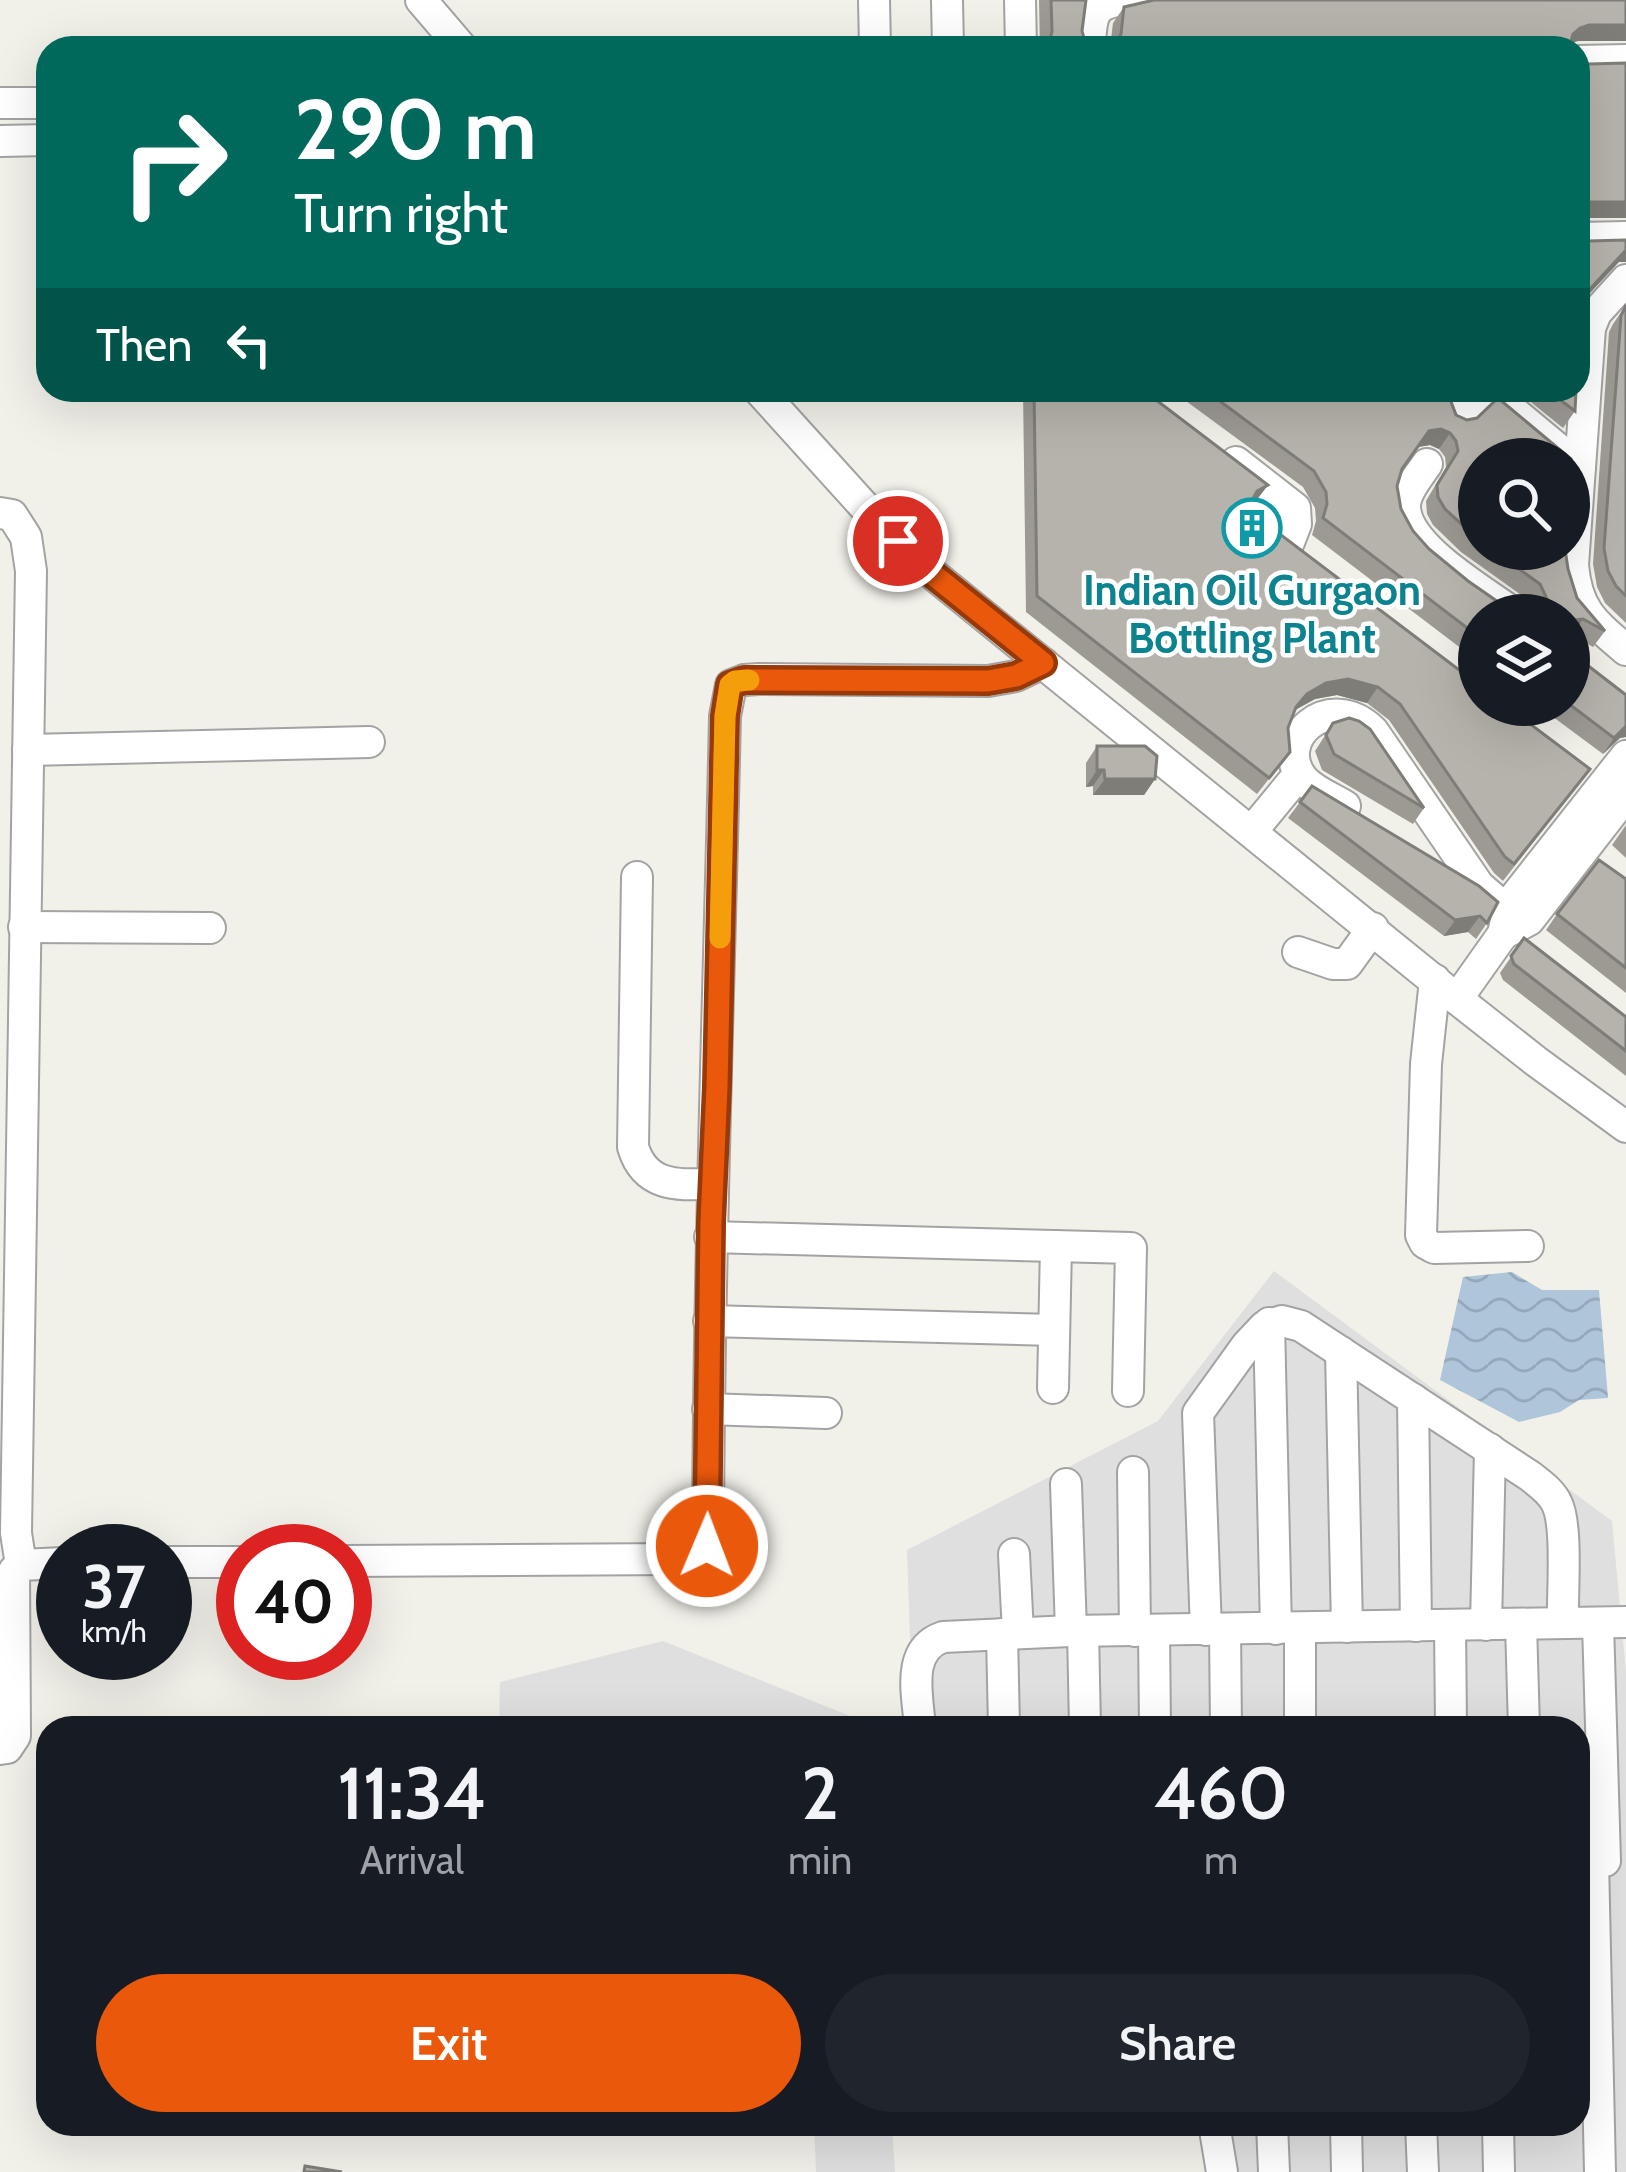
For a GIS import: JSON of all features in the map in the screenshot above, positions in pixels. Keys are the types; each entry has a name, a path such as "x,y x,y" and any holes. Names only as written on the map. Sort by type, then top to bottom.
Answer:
{"street":[{"path":"874,0 875,36"},
{"path":"947,0 948,36"},
{"path":"1020,0 1022,36"},
{"path":"1090,36 1096,11 1111,1 1133,0"},
{"path":"431,7 453,36"},
{"path":"1590,61 1626,60"},
{"path":"0,103 36,103"},
{"path":"0,141 36,140"},
{"path":"1590,238 1626,237"},
{"path":"1590,315 1626,280"},
{"path":"770,402 935,576 1446,990 1626,1127"},
{"path":"1458,417 1470,402"},
{"path":"1502,402 1545,438"},
{"path":"1582,438 1584,402"},
{"path":"1215,446 1295,508 1299,549 1260,520"},
{"path":"1427,464 1408,493 1410,527 1433,554 1487,594"},
{"path":"0,1749 7,1748 15,1736 11,1005 24,927 31,571 26,537 3,507"},
{"path":"1573,570 1582,608 1626,650"},
{"path":"372,1561 695,1557 707,1546 710,1237 725,716 730,685 744,680 988,681 1016,676 1043,663"},
{"path":"1365,818 1299,774 1297,740 1306,725 1321,716 1342,714 1360,719 1372,731 1508,924 1545,954"},
{"path":"28,750 369,742"},
{"path":"1508,924 1510,903 1626,756"},
{"path":"1252,831 1299,774"},
{"path":"1528,1246 1434,1248 1425,1243 1421,1235 1426,1064 1446,990 1508,924 1529,920 1583,848 1607,782"},
{"path":"1583,848 1612,871"},
{"path":"1422,852 1479,886"},
{"path":"637,877 633,1147 638,1163 664,1181 712,1184"},
{"path":"24,927 210,928"},
{"path":"1298,952 1347,964 1373,928"},
{"path":"710,1237 1131,1248 1128,1391"},
{"path":"1053,1388 1056,1246"},
{"path":"709,1321 1054,1330"},
{"path":"1269,1323 1288,1629 1299,1716"},
{"path":"1225,1716 1198,1413 1247,1345 1269,1323 1301,1325 1530,1476 1556,1500 1562,1523 1563,1623"},
{"path":"1341,1352 1347,1627"},
{"path":"1413,1399 1416,1626"},
{"path":"709,1409 826,1413"},
{"path":"1486,1624 1490,1449"},
{"path":"1133,1472 1154,1716"},
{"path":"1066,1484 1084,1716"},
{"path":"1005,1716 1014,1554"},
{"path":"919,1716 917,1667 922,1649 943,1637 1612,1622 1591,1784 1601,1861 1600,2172"},
{"path":"1521,1624 1524,1716"},
{"path":"1450,1625 1451,1716"},
{"path":"1216,2136 1222,2172"},
{"path":"1272,2136 1274,2172"},
{"path":"1346,2136 1347,2172"},
{"path":"1422,2136 1423,2172"},
{"path":"1498,2136 1499,2172"}],"shaded area":[{"path":"1274,1271 1612,1521 1626,1672 1626,2172 1214,2172 1209,2136 1590,2136 1590,1716 913,1716 907,1550 1158,1421"},
{"path":"663,1641 850,1716 499,1716 500,1682"},
{"path":"814,2136 893,2136 895,2172 816,2172"}],"water":[{"path":"1512,1272 1542,1290 1599,1290 1608,1398 1579,1400 1560,1412 1519,1422 1440,1380 1463,1277"}],"building":[{"path":"1051,0 1086,0 1083,36 1051,36"},
{"path":"1154,0 1626,0 1626,25 1589,25 1572,36 1120,36 1124,7"},
{"path":"1626,63 1626,202 1590,202 1590,64"},
{"path":"1626,240 1626,250 1590,289 1590,241"},
{"path":"1626,305 1626,596 1608,571 1604,548 1621,316"},
{"path":"1034,402 1159,402 1268,485 1252,500 1260,519 1458,669 1458,726 1533,726 1590,769 1514,864 1400,704 1378,687 1348,679 1326,683 1296,707 1288,728 1290,752 1269,778 1037,596"},
{"path":"1221,402 1451,402 1456,415 1467,420 1477,418 1494,402 1503,402 1546,438 1458,438 1458,451 1450,433 1429,431 1402,469 1397,486 1401,509 1413,531 1487,594 1458,594 1458,621 1323,518 1326,492 1314,471"},
{"path":"1458,451 1458,521 1445,509 1437,485"},
{"path":"1520,570 1568,570 1576,594 1545,594 1540,584"},
{"path":"1590,667 1626,695 1626,726 1614,738 1590,720"},
{"path":"1349,718 1370,729 1424,808 1334,754 1326,735 1333,723"},
{"path":"1097,746 1145,746 1157,756 1155,779 1105,779 1104,770 1097,770"},
{"path":"1312,786 1479,886 1498,902 1487,923 1480,916 1455,920 1300,802"},
{"path":"1599,860 1626,879 1626,968 1557,914"},
{"path":"1524,938 1626,1017 1626,1051 1514,964 1511,956"},
{"path":"305,2166 342,2172 304,2172"}],"slow traffic":[{"path":"720,938 725,716 730,685 749,680"}],"place":[{"name":"Indian Oil Gurgaon Bottling Plant","path":"1252,528"}],"route":[{"path":"707,1546 712,1184 725,716 730,685 744,680 1003,680 1043,663 898,541"}]}
